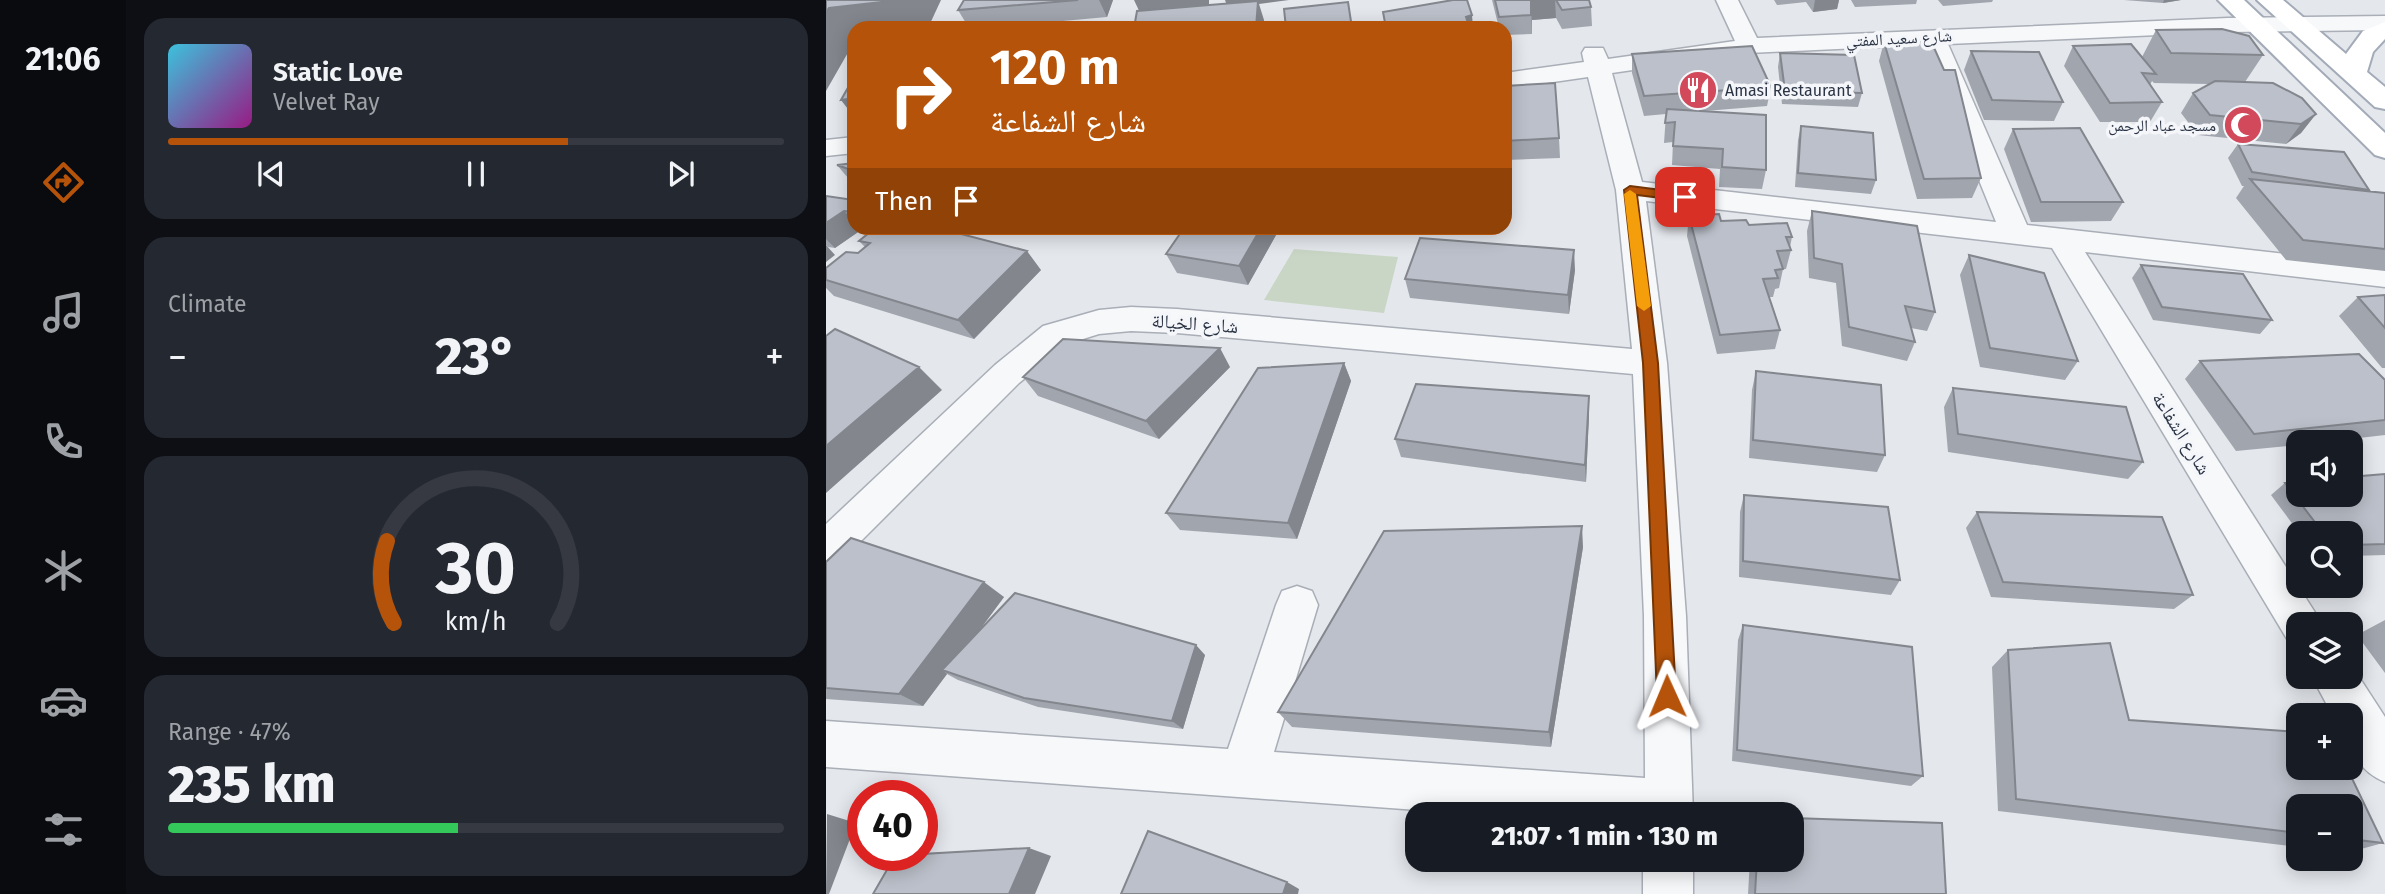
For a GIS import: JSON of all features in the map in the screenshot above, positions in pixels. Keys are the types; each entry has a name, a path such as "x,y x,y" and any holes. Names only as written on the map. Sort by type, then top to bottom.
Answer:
{"main road":[{"path":"2241,10 2385,149"},
{"path":"2280,10 2385,101"},
{"path":"2354,73 2356,57 2364,43 2385,29"}],"street":[{"path":"1727,0 1746,39"},
{"path":"2280,10 2385,9"},
{"name":"شارع سعيد المفتي","path":"1746,39 1932,36 2241,10"},
{"name":"شارع سعيد المفتي","path":"1512,79 1598,61 1746,39 2241,10 2280,10"},
{"path":"2280,10 2385,23"},
{"path":"1932,36 2017,236"},
{"path":"1598,61 1630,190 1650,363 1665,616 1669,802"},
{"name":"شارع سعيد المفتي","path":"1512,64 1598,61"},
{"path":"826,148 847,146"},
{"path":"826,162 847,160"},
{"path":"1630,190 2385,276"},
{"name":"شارع الشفاعة","path":"2063,241 2294,612"},
{"name":"شارع الخيالة","path":"826,550 1007,374 1055,335 1077,326 1131,319 1177,321 1650,363"},
{"path":"1244,773 1297,605"},
{"path":"2341,689 2385,759"},
{"path":"826,744 1244,773 1586,802"},
{"path":"1668,872 1668,894"}],"green space":[{"path":"1294,249 1398,257 1384,313 1264,300"}],"building":[{"path":"826,0 899,0 829,8 826,12"},
{"path":"964,0 1078,0 958,10"},
{"path":"1467,0 1472,15 1466,17 1467,21 1385,21 1383,12"},
{"path":"1495,0 1543,0 1531,1 1531,15 1499,17"},
{"path":"1556,0 1589,0 1591,7 1562,10"},
{"path":"1258,1 1257,21 1135,21 1137,11"},
{"path":"1348,2 1351,21 1285,21 1284,9"},
{"path":"2222,29 2249,36 2263,55 2171,53 2156,30"},
{"path":"1931,41 1944,70 1955,70 1981,178 1924,179 1884,42"},
{"path":"2131,44 2156,74 2142,73 2162,102 2110,103 2073,46"},
{"path":"1752,46 1771,87 1644,96 1632,54"},
{"path":"1971,51 2039,52 2063,102 1992,100"},
{"path":"1780,53 1854,55 1862,93 1785,91"},
{"path":"2215,81 2273,83 2302,98 2316,114 2301,124 2210,115 2193,93"},
{"path":"1555,83 1559,138 1512,141 1512,86"},
{"path":"1667,109 1766,115 1766,170 1722,167 1723,149 1673,146 1675,122 1665,123"},
{"path":"1801,126 1873,133 1876,180 1798,173"},
{"path":"2080,128 2123,202 2041,202 2013,129"},
{"path":"2238,144 2344,152 2369,190 2252,172"},
{"path":"2250,179 2385,193 2385,249 2303,240"},
{"path":"826,196 847,199 847,211 826,223"},
{"path":"1812,211 1917,226 1935,312 1905,306 1915,342 1849,327 1842,264 1814,258"},
{"path":"1719,214 1721,221 1746,220 1749,225 1787,223 1792,237 1786,237 1791,250 1777,251 1783,269 1775,270 1778,278 1763,279 1780,330 1720,335 1689,216"},
{"path":"866,235 965,235 1027,251 958,320 826,280 826,268 846,252 858,253 870,243 859,241"},
{"path":"1179,235 1257,235 1239,266 1166,254"},
{"path":"1420,238 1574,250 1568,295 1405,279"},
{"path":"1969,255 2044,273 2078,361 1990,348"},
{"path":"2141,265 2243,274 2272,320 2162,307"},
{"path":"2385,295 2385,328 2358,297"},
{"path":"835,329 919,367 826,446 826,336"},
{"path":"1063,339 1220,348 1146,421 1023,377"},
{"path":"2359,354 2385,380 2385,420 2254,434 2200,361"},
{"path":"1344,363 1288,523 1166,513 1258,368"},
{"path":"1756,371 1881,385 1885,455 1753,440"},
{"path":"1416,384 1589,396 1585,465 1395,439"},
{"path":"1953,388 2126,407 2143,462 1958,434"},
{"path":"2385,474 2385,544 2363,545 2363,521 2314,521 2303,507 2363,507 2363,476"},
{"path":"1744,495 1888,507 1900,580 1743,561"},
{"path":"1977,512 2162,517 2193,595 2003,582"},
{"path":"1582,526 1549,732 1278,712 1384,531"},
{"path":"851,538 984,582 899,694 826,688 826,562"},
{"path":"1015,593 1196,645 1172,721 1024,698 942,670"},
{"path":"1743,625 1912,647 1923,776 1737,750"},
{"path":"2110,643 2129,720 2286,731 2286,780 2353,780 2359,794 2286,794 2286,832 2016,799 2008,650"},
{"path":"2363,801 2383,843 2363,841"},
{"path":"1804,818 1942,823 1946,894 1755,894 1756,872 1804,872"},
{"path":"1148,831 1287,882 1283,894 1121,894"},
{"path":"1029,848 1009,894 873,894 886,871 938,871 938,853"}],"slow traffic":[{"path":"1630,194 1644,306"}],"place":[{"name":"Amasi Restaurant","path":"1698,90"},
{"name":"مسجد عباد الرحمن","path":"2243,125"}],"route":[{"path":"1667,696 1650,363 1630,190 1685,197"}]}
